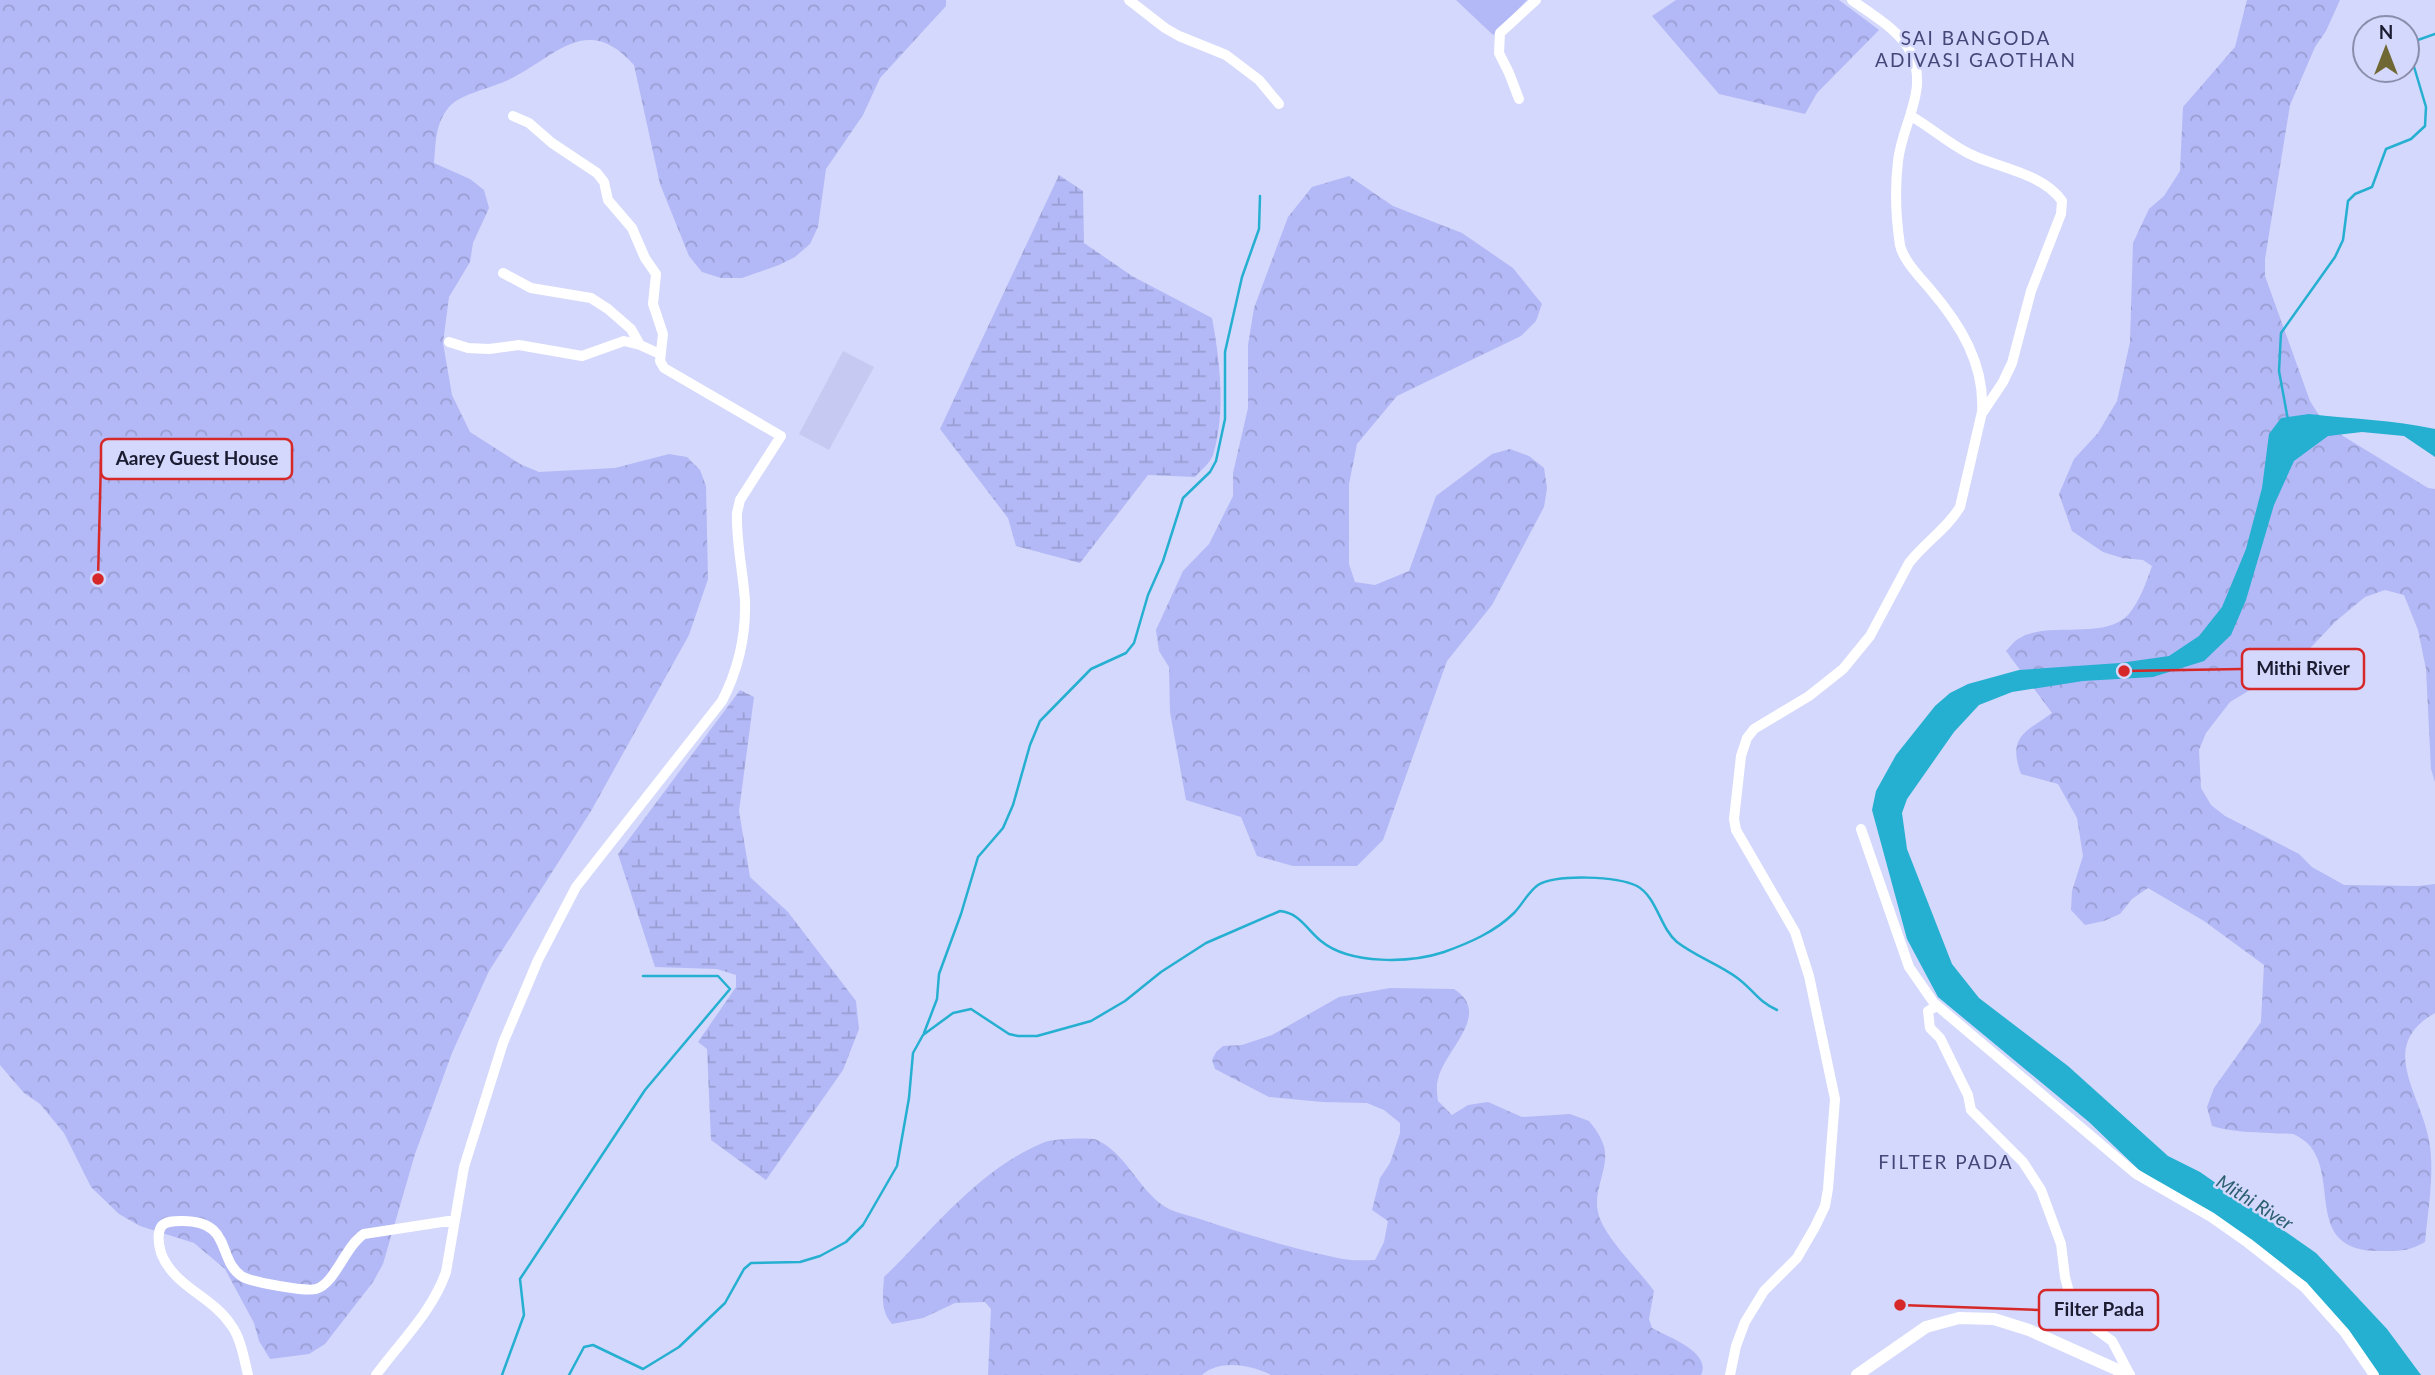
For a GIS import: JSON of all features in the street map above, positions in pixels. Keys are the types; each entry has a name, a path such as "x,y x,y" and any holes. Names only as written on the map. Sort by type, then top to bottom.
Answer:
{"main road":[{"path":"1857,1375 1926,1327 1959,1318 1994,1319 2028,1330 2129,1375"}],"street":[{"path":"1129,0 1179,36 1226,55 1259,80 1279,104"},
{"path":"1519,99 1499,53 1500,33 1536,0"},
{"path":"1730,1375 1736,1346 1755,1305 1764,1291 1797,1258 1825,1206 1835,1111 1830,1071 1809,976 1795,932 1736,830 1734,819 1741,756 1747,738 1754,729 1809,696 1843,669 1870,636 1917,552 1952,521 1960,507 1983,401 1977,367 1965,337 1900,249 1898,159 1917,89 1917,67 1910,50 1896,33 1852,0"},
{"path":"376,1375 424,1315 440,1288 446,1272 464,1167 503,1043 544,947 576,887 722,701 734,677 741,651 745,600 737,513 740,500 781,436 664,368 660,361 663,334 655,317 653,304 656,274 645,258 632,228 608,200 604,182 597,173 552,143 529,123 513,116"},
{"path":"1911,116 1961,150 2005,166 2051,189 2062,201 2061,214 2031,291 2012,363 2003,382 1982,412"},
{"path":"503,273 531,288 591,298 631,329 640,345"},
{"path":"449,342 468,348 489,349 519,345 582,356 624,341 660,354"},
{"path":"1861,829 1909,967 1937,1006 2136,1174 2211,1217 2304,1287 2345,1333 2374,1375"},
{"path":"1937,1006 1928,1011 1930,1028 1940,1038 1968,1095 1970,1110 2023,1162 2041,1190 2061,1244 2065,1277 2073,1307 2079,1317 2112,1340 2129,1375"},
{"path":"248,1375 232,1326 178,1279 167,1265 160,1249 159,1237 161,1227 166,1223 193,1220 208,1225 226,1249 234,1269 242,1276 312,1290 325,1284 356,1239 364,1234 455,1220"}],"shaded area":[{"path":"843,351 874,367 829,450 799,434"},
{"path":"2309,414 2435,429 2435,457 2404,436 2362,432 2328,436 2294,461 2274,505 2246,600 2231,635 2204,661 2153,677 2083,681 2012,692 1979,705 1954,732 1907,799 1902,813 1907,849 1952,964 1979,998 2068,1066 2168,1156 2200,1172 2316,1253 2387,1329 2421,1375 2378,1375 2306,1282 2139,1170 2089,1122 1938,997 1907,939 1872,810 1876,791 1896,755 1935,706 1950,693 1968,684 2019,670 2120,663 2169,656 2199,636 2222,607 2246,549 2262,488 2269,434 2281,418"}],"green space":[{"path":"0,0 946,0 946,6 880,78 863,115 826,169 818,227 810,244 795,257 779,265 742,278 721,278 702,272 689,256 660,184 634,65 617,49 601,41 585,40 571,44 508,80 461,98 444,113 437,134 434,163 470,179 484,190 489,208 473,243 470,262 449,297 443,343 452,395 470,432 520,464 539,472 615,468 669,454 687,457 700,470 706,486 708,579 689,635 591,811 489,971 452,1053 415,1154 383,1264 373,1282 325,1344 309,1354 270,1359 225,1269 194,1243 140,1226 119,1214 91,1187 64,1133 40,1104 24,1093 0,1065"},
{"path":"1456,0 1527,0 1493,35"},
{"path":"1676,0 1839,0 1879,30 1817,93 1805,114 1719,94 1652,16"},
{"path":"2247,0 2340,0 2326,31 2315,47 2290,105 2265,259 2265,276 2310,401 2325,425 2428,488 2435,489 2435,782 2431,769 2426,669 2418,630 2404,595 2385,590 2365,597 2336,621 2297,662 2230,702 2206,733 2199,750 2201,788 2211,805 2225,816 2299,854 2312,867 2344,885 2435,884 2435,1013 2418,1026 2408,1040 2405,1055 2407,1071 2429,1140 2430,1191 2425,1242 2403,1250 2356,1248 2341,1240 2332,1227 2327,1212 2318,1161 2310,1146 2299,1137 2293,1134 2241,1131 2212,1126 2207,1107 2214,1088 2261,1022 2264,965 2204,921 2148,888 2132,899 2120,914 2085,925 2071,910 2072,891 2083,856 2077,818 2058,784 2021,774 2017,761 2016,751 2022,736 2052,713 2006,651 2016,640 2030,634 2090,629 2117,623 2128,615 2136,604 2152,566 2143,560 2122,558 2103,552 2072,531 2059,494 2074,459 2098,433 2117,401 2130,342 2133,243 2149,209 2164,196 2180,171 2183,107 2235,47"},
{"path":"1059,175 1083,191 1084,243 1132,276 1212,318 1221,405 1217,439 1208,464 1195,477 1148,475 1080,563 1016,546 1008,518 940,429"},
{"path":"1349,176 1393,206 1462,233 1513,268 1542,304 1536,321 1521,336 1397,396 1357,444 1349,484 1349,564 1355,582 1375,585 1409,571 1436,496 1492,454 1510,449 1529,456 1544,468 1547,488 1544,507 1492,605 1447,661 1383,840 1357,866 1293,866 1257,856 1241,817 1186,800 1170,712 1169,667 1159,651 1156,630 1183,571 1209,544 1233,496 1233,473 1248,408 1248,345 1254,308 1288,217 1312,187"},
{"path":"740,690 754,697 739,811 750,877 788,912 856,1001 859,1029 843,1070 766,1180 711,1140 707,1049 698,1042 736,987 736,975 717,969 655,967 618,854"},
{"path":"1390,988 1454,989 1465,999 1469,1009 1468,1021 1442,1068 1437,1084 1438,1101 1452,1115 1468,1105 1488,1102 1522,1117 1570,1114 1589,1121 1604,1148 1604,1166 1597,1203 1601,1221 1614,1242 1654,1291 1649,1319 1652,1328 1695,1352 1703,1367 1701,1375 1271,1375 1236,1365 1226,1365 1202,1375 988,1375 991,1309 985,1302 955,1303 923,1318 892,1324 888,1319 883,1302 884,1277 978,1184 1021,1154 1045,1142 1056,1140 1093,1139 1107,1146 1153,1197 1174,1211 1308,1251 1347,1260 1375,1260 1384,1242 1388,1221 1372,1210 1380,1178 1390,1163 1400,1133 1400,1123 1384,1110 1367,1103 1269,1097 1215,1069 1212,1060 1223,1046 1242,1045 1272,1035 1339,997"}],"waterway":[{"path":"2288,420 2279,371 2281,333 2335,257 2343,240 2348,201 2355,194 2372,187 2386,149 2411,139 2425,126 2426,107 2412,60 2415,41 2435,34"},
{"path":"924,1033 937,999 939,974 978,857 1003,828 1040,721 1091,669 1126,653 1134,643 1148,595 1163,561 1183,498 1210,472 1216,461 1225,419 1225,352 1242,277 1259,229 1260,196"},
{"path":"569,1375 584,1347 593,1345 643,1369 679,1347 725,1303 744,1269 751,1263 800,1262 820,1256 846,1242 863,1225 897,1166 909,1098 913,1053 923,1035 953,1013 971,1009 1009,1034 1018,1036 1037,1036 1091,1021 1125,1001 1161,972 1206,943 1280,911 1293,915 1333,949 1364,958 1398,960 1430,956 1472,941 1507,920 1534,888 1547,881 1572,878 1616,880 1644,891 1666,929 1677,942 1742,981 1765,1003 1777,1010"},
{"path":"502,1375 524,1315 520,1279 645,1090 730,989 718,976 643,976"}],"place":[{"name":"Aarey Guest House","path":"98,579"},
{"name":"Mithi River","path":"2124,671"},
{"name":"Filter Pada","path":"1900,1305"}],"district":[{"name":"SAI BANGODA ADIVASI GAOTHAN","path":"1976,49"},
{"name":"FILTER PADA","path":"1946,1162"}]}
